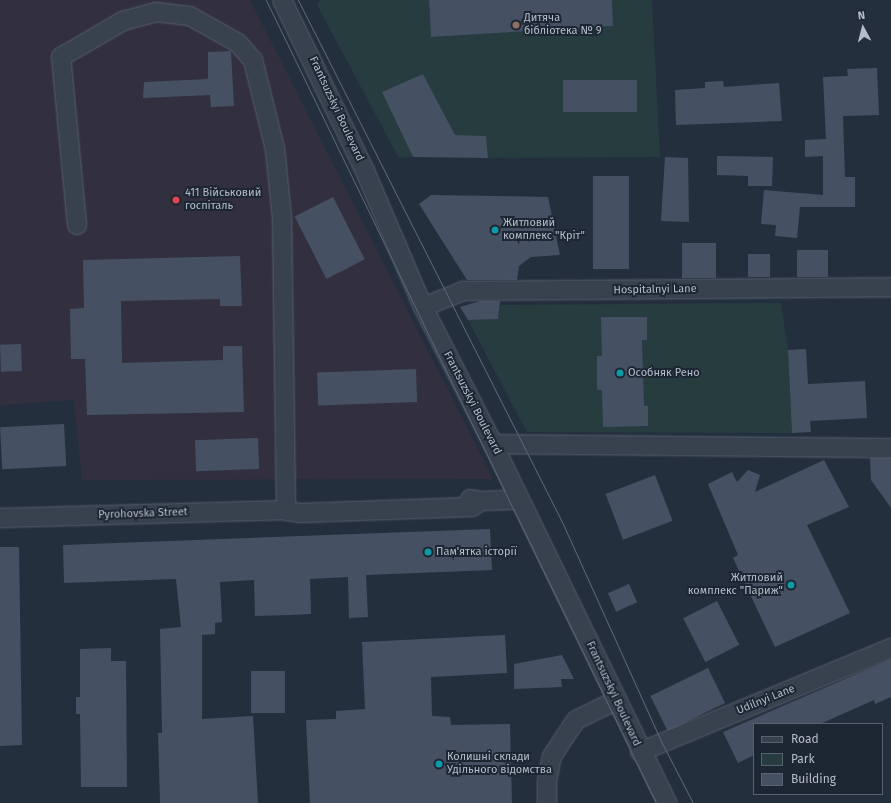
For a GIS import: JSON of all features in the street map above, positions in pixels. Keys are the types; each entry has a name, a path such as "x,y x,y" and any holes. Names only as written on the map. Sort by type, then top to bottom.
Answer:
{"street":[{"name":"Frantsuzskyi Boulevard","path":"282,0 332,100 423,307 493,444 518,500 617,700 640,752 667,803"},
{"path":"77,225 61,56 123,21 156,12 190,16 238,43 253,60 275,149 282,218 286,510"},
{"name":"Hospitalnyi Lane","path":"423,307 463,292 891,287"},
{"path":"493,444 891,448"},
{"name":"Pyrohovska Street","path":"0,518 286,510 300,505 472,498 481,501 518,500"},
{"name":"Udilnyi Lane","path":"640,752 891,648"},
{"path":"547,803 547,782 552,756 576,720 617,700"}],"shaded area":[{"name":"411 Військовий госпіталь","path":"0,0 250,0 493,479 82,480 74,400 0,405"}],"green space":[{"path":"321,0 429,0 431,37 613,26 612,0 652,0 660,157 488,158 486,137 455,135 423,74 382,92 413,157 399,158 317,5"},
{"path":"781,303 788,350 792,433 527,432 468,320 498,319 500,305"}],"building":[{"path":"429,0 612,0 613,26 431,37"},
{"path":"231,51 234,106 211,107 210,95 143,98 144,82 208,79 208,52"},
{"path":"877,68 879,115 843,116 845,177 855,177 855,207 800,207 797,238 775,236 776,225 761,224 764,190 823,195 823,156 805,157 805,140 826,139 823,77 848,76 847,69"},
{"path":"423,74 455,135 486,136 488,158 413,157 382,92"},
{"path":"563,80 637,80 637,112 563,112"},
{"path":"723,81 724,87 779,83 782,121 676,125 675,90 705,88 705,82"},
{"path":"717,156 773,157 772,186 748,186 748,176 717,175"},
{"path":"665,157 688,158 689,222 661,221"},
{"path":"593,176 629,176 629,269 593,269"},
{"name":"Житловий комплекс \"Кріт\"","path":"431,195 548,197 560,255 531,257 519,266 517,280 467,280 419,204"},
{"path":"333,197 365,259 326,279 295,217"},
{"path":"682,243 716,243 716,278 682,278"},
{"path":"797,250 828,250 828,277 797,277"},
{"path":"748,254 770,254 770,277 748,277"},
{"path":"240,256 242,306 220,306 220,299 121,301 122,363 223,360 223,346 242,346 244,412 87,415 85,359 71,359 70,309 84,308 83,260"},
{"path":"480,301 500,301 498,319 468,320 460,307"},
{"name":"Особняк Рено","path":"601,317 647,317 647,340 642,340 644,406 648,406 648,426 603,427 602,390 597,390 597,356 602,356"},
{"path":"21,344 22,371 1,372 0,345"},
{"path":"806,349 808,384 865,381 867,418 810,421 811,432 792,433 788,350"},
{"path":"416,369 417,402 318,405 317,372"},
{"path":"64,424 66,466 2,469 0,427"},
{"path":"258,438 259,469 196,471 195,440"},
{"path":"870,458 891,458 891,508 871,480"},
{"path":"824,460 849,507 807,525 850,613 775,647 733,558 738,555 708,484 732,472 737,482 748,470 760,475 755,492"},
{"path":"655,475 673,521 623,540 606,494"},
{"path":"490,529 492,570 366,575 368,617 349,618 348,577 310,579 311,614 290,615 255,616 254,580 220,582 222,622 215,623 215,634 202,635 202,719 253,716 258,803 160,803 158,733 162,733 160,629 181,627 176,579 64,583 63,545"},
{"path":"0,547 19,547 22,745 0,746"},
{"path":"629,584 637,602 616,612 608,593"},
{"path":"717,601 739,645 705,662 683,618"},
{"path":"505,635 507,673 431,677 432,716 450,717 451,725 510,724 512,803 310,803 306,720 336,719 336,711 365,709 362,642"},
{"path":"111,648 111,661 126,661 127,787 81,787 80,714 76,714 76,697 80,697 80,649"},
{"path":"562,655 574,679 561,679 562,687 514,689 514,664"},
{"path":"891,659 891,697 875,704 874,700 822,723 753,723 753,756 738,763 723,732"},
{"path":"708,668 725,703 668,731 650,696"},
{"path":"251,671 285,671 285,713 251,713"}],"tram line":[{"path":"266,0 656,803"},
{"path":"298,0 563,524 662,743 693,803"}],"place":[{"name":"Дитяча бібліотека № 9","path":"516,25"},
{"name":"411 Військовий госпіталь","path":"176,200"},
{"name":"Житловий комплекс \"Кріт\"","path":"495,230"},
{"name":"Особняк Рено","path":"620,373"},
{"name":"Пам'ятка історії","path":"428,552"},
{"name":"Житловий комплекс \"Париж\"","path":"791,585"},
{"name":"Колишні склади Удільного відомства","path":"439,764"}]}
